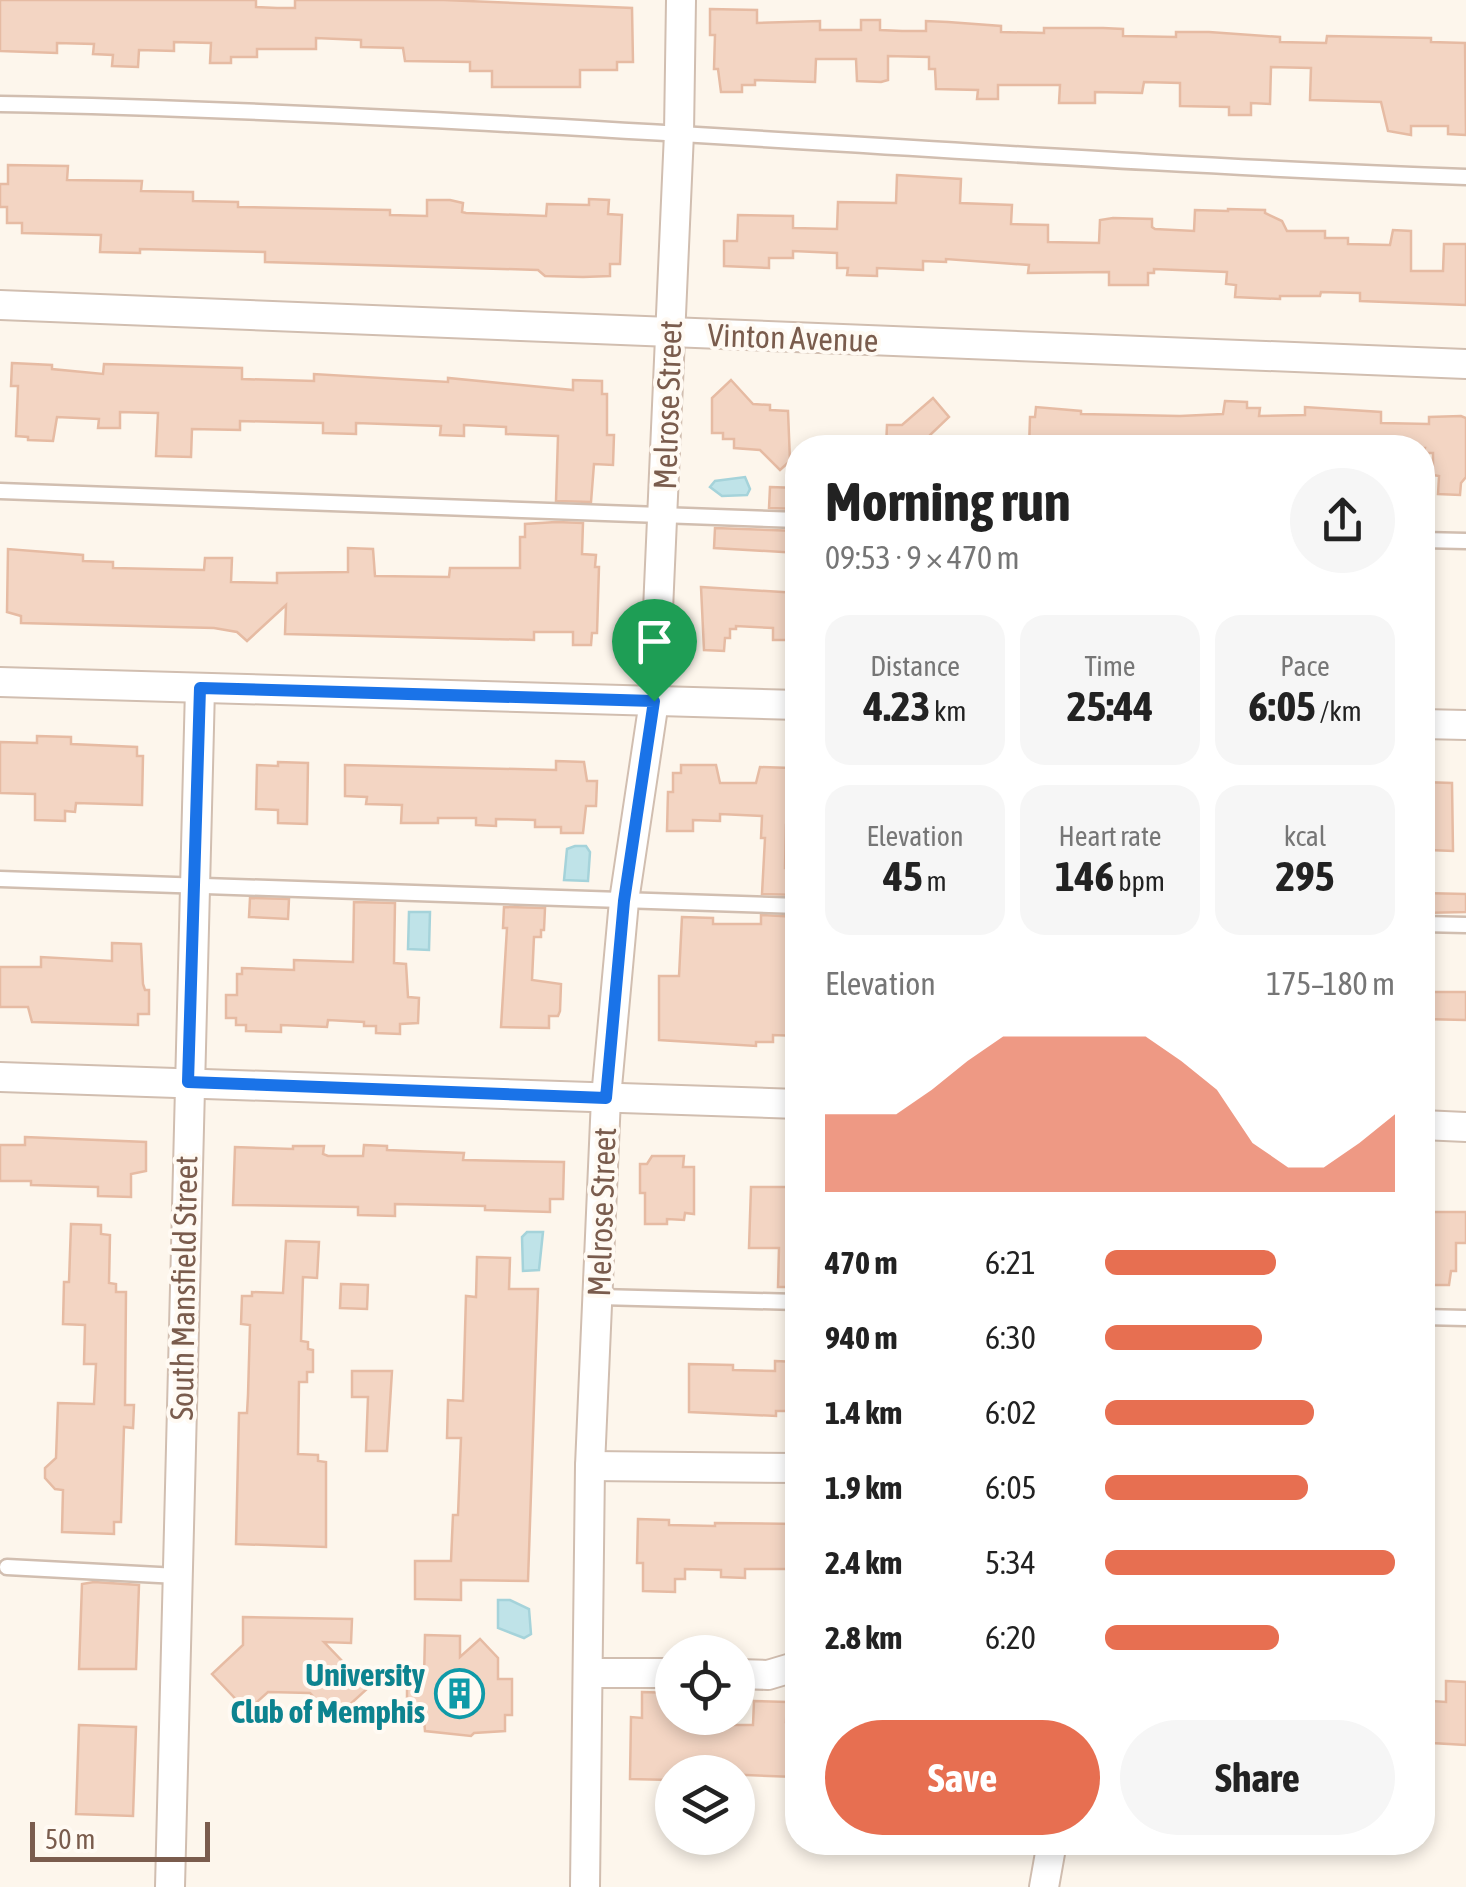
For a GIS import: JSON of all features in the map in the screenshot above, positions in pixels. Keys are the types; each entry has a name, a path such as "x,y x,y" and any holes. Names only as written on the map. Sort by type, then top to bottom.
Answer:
{"street":[{"name":"Melrose Street","path":"585,1887 590,1466 606,1098 624,901 654,701 679,133 680,0"},
{"name":"Vinton Avenue","path":"0,305 1466,364"},
{"path":"0,682 785,705"},
{"name":"South Mansfield Street","path":"170,1887 200,688"},
{"path":"1435,725 1466,726"},
{"path":"0,1076 785,1104"},
{"path":"1435,1126 1466,1127"},
{"path":"590,1466 785,1468"},
{"path":"755,1674 785,1669"},
{"path":"588,1672 655,1674"},
{"path":"1044,1887 1050,1855"}],"lane":[{"path":"0,104 208,108 679,133 1195,167 1466,176"},
{"path":"0,491 785,520"},
{"path":"1435,540 1466,541"},
{"path":"0,878 785,906"},
{"path":"1435,924 1466,925"},
{"path":"599,1298 785,1302"},
{"path":"1435,1317 1466,1318"},
{"path":"8,1567 179,1576"}],"water":[{"path":"745,477 750,489 747,495 722,496 710,487 715,481"},
{"path":"586,846 590,852 588,881 564,880 567,849"},
{"path":"409,912 430,912 429,950 408,949"},
{"path":"527,1232 543,1232 539,1270 523,1271 522,1237"},
{"path":"498,1600 510,1600 529,1609 531,1634 524,1638 498,1628"}],"building":[{"path":"0,0 256,0 256,7 295,8 295,0 444,0 632,8 633,62 617,62 617,70 580,70 580,87 492,87 492,71 470,71 470,62 405,61 403,48 361,47 361,40 316,38 316,49 257,49 257,57 231,57 231,63 210,63 211,43 174,42 174,51 139,50 138,67 112,66 113,55 93,54 94,44 57,43 57,53 0,51"},
{"path":"710,9 757,10 757,23 820,21 820,30 861,30 861,20 880,20 880,30 902,31 926,31 926,21 1001,26 1001,32 1103,28 1123,29 1123,36 1176,37 1176,32 1209,32 1280,37 1280,42 1326,43 1327,36 1431,38 1431,42 1465,43 1466,135 1448,134 1448,126 1411,126 1411,135 1388,131 1381,102 1310,100 1311,68 1271,67 1270,104 1251,103 1251,115 1229,115 1229,107 1180,106 1180,83 1144,82 1142,93 1095,92 1095,103 1059,103 1060,85 998,85 998,99 977,99 978,90 936,89 935,69 929,69 929,57 888,56 888,80 881,82 857,81 856,59 816,59 815,82 755,80 755,85 742,85 742,92 721,92 718,69 714,69 715,35 710,35"},
{"path":"8,165 68,166 67,180 142,181 141,191 193,192 193,201 238,202 238,207 390,210 390,215 427,216 427,200 450,200 463,203 462,212 466,213 546,216 547,204 589,205 589,199 609,200 608,214 622,215 620,264 610,264 610,276 583,277 545,276 538,270 265,262 265,252 100,252 101,235 22,233 22,223 7,223 7,207 0,207 0,184 8,184"},
{"path":"897,175 961,179 960,203 1012,205 1011,224 1048,225 1048,242 1099,243 1100,220 1113,218 1152,219 1155,229 1194,231 1195,210 1228,209 1265,210 1282,221 1287,231 1325,231 1325,238 1348,238 1348,244 1390,245 1393,230 1411,231 1411,271 1443,271 1444,244 1466,244 1466,305 1360,301 1360,293 1321,292 1320,296 1280,299 1235,297 1236,285 1226,284 1227,272 1154,269 1154,273 1148,273 1148,285 1109,285 1109,272 1028,273 1029,265 946,259 923,261 923,270 877,268 877,276 847,275 848,268 837,268 837,253 793,251 793,258 769,258 769,268 724,266 724,241 737,241 738,215 793,216 793,228 837,229 838,202 896,203"},
{"path":"12,363 103,374 104,364 242,368 242,379 314,381 314,374 448,382 448,378 573,390 573,380 602,381 602,394 607,394 607,435 614,435 613,465 594,464 591,502 556,501 558,436 506,434 506,427 464,425 464,436 440,435 441,426 356,423 356,434 323,433 323,423 240,421 240,430 192,429 191,457 156,456 158,413 120,412 120,428 98,428 99,419 57,417 53,441 28,440 16,436 18,386 11,386"},
{"path":"731,380 753,404 788,411 785,466 780,470 760,450 734,448 734,439 712,433 712,398"},
{"path":"933,398 949,417 930,435 887,435 887,425 902,425"},
{"path":"1225,401 1247,402 1247,408 1260,408 1259,416 1305,415 1305,407 1381,412 1381,423 1429,424 1429,417 1461,416 1466,418 1466,477 1460,495 1438,494 1435,435 1029,435 1030,417 1035,417 1036,407 1081,414 1223,414"},
{"path":"770,487 785,488 785,509 769,508"},
{"path":"583,523 582,554 596,555 597,633 592,633 591,645 573,645 573,632 534,632 534,640 285,634 286,605 247,641 237,632 214,628 21,623 21,616 7,612 8,549 83,555 83,561 113,562 113,568 204,570 205,558 232,558 231,582 277,583 277,573 348,572 348,548 373,549 375,576 449,577 450,568 520,568 520,537 525,537 525,524"},
{"path":"715,528 785,531 785,552 714,548"},
{"path":"701,587 785,592 785,640 773,640 773,628 736,626 730,629 730,638 725,638 724,651 704,650"},
{"path":"37,736 71,737 71,744 137,747 137,756 143,756 142,805 76,803 75,812 65,811 65,821 35,820 35,794 0,793 0,742 37,743"},
{"path":"556,761 584,762 587,781 597,781 596,806 586,806 583,833 561,833 561,827 535,827 535,820 496,819 496,826 476,825 476,818 401,823 402,805 366,804 367,797 345,796 345,765 556,770"},
{"path":"278,762 308,763 307,824 278,823 278,810 256,809 257,765 278,766"},
{"path":"681,765 716,765 720,783 756,783 760,767 785,768 785,895 762,894 762,816 720,814 720,821 693,820 693,831 667,831 668,792 673,792 673,773 681,773"},
{"path":"1435,782 1452,783 1453,851 1435,850"},
{"path":"1435,893 1466,894 1466,912 1435,913"},
{"path":"250,898 289,899 288,919 249,917"},
{"path":"354,902 395,903 394,963 406,964 408,997 419,998 418,1023 400,1024 400,1034 376,1033 376,1026 364,1026 364,1022 328,1020 327,1027 281,1025 281,1032 246,1031 246,1025 236,1025 236,1018 226,1018 226,995 237,995 237,974 242,974 242,968 294,970 294,960 353,962"},
{"path":"504,907 545,908 544,930 541,937 534,937 532,980 561,984 560,1011 558,1016 549,1016 549,1028 501,1027 507,928 503,928"},
{"path":"761,915 785,916 785,1035 773,1035 773,1042 756,1042 756,1046 659,1040 659,976 679,976 682,917 713,918 713,924 761,924"},
{"path":"112,943 141,944 149,1014 138,1014 138,1025 32,1022 28,1007 0,1007 0,967 41,967 41,957 112,961"},
{"path":"1435,992 1466,992 1466,1020 1435,1019"},
{"path":"25,1137 146,1142 146,1171 131,1174 131,1197 98,1196 98,1187 0,1181 0,1145 25,1145"},
{"path":"364,1145 387,1146 387,1150 464,1153 463,1160 564,1162 563,1199 550,1199 550,1212 395,1204 395,1216 358,1215 358,1207 233,1205 235,1147 324,1146 323,1154 328,1156 363,1156"},
{"path":"652,1156 684,1156 683,1167 694,1167 694,1214 685,1213 684,1220 667,1219 667,1224 645,1224 640,1164 647,1164"},
{"path":"751,1187 785,1187 785,1287 778,1287 779,1248 749,1248"},
{"path":"1435,1212 1466,1212 1466,1243 1456,1243 1456,1271 1451,1271 1449,1285 1435,1285"},
{"path":"71,1224 101,1225 101,1234 110,1235 109,1283 116,1284 116,1292 126,1292 125,1405 134,1405 133,1428 124,1427 121,1522 114,1522 114,1534 62,1532 63,1490 55,1489 45,1478 45,1468 56,1458 58,1403 94,1404 96,1364 84,1364 85,1325 63,1324"},
{"path":"286,1241 319,1242 317,1278 303,1277 301,1341 308,1342 308,1349 313,1350 313,1372 307,1372 307,1382 299,1382 298,1454 318,1455 318,1461 326,1462 326,1547 236,1544 239,1413 247,1413 250,1325 241,1324 242,1296 252,1296 252,1292 283,1293"},
{"path":"477,1257 510,1258 509,1289 538,1289 528,1581 461,1580 461,1600 415,1599 415,1561 451,1561 453,1515 458,1515 461,1438 447,1438 448,1400 463,1401 466,1296 476,1297"},
{"path":"341,1284 368,1285 367,1309 340,1308"},
{"path":"775,1361 785,1361 785,1411 776,1411 776,1416 689,1412 689,1364 775,1371"},
{"path":"352,1371 392,1371 387,1451 366,1451 368,1397 352,1397"},
{"path":"638,1519 669,1520 669,1525 785,1524 785,1569 745,1569 745,1578 721,1577 721,1570 685,1569 685,1579 675,1579 675,1592 643,1591 643,1563 637,1563"},
{"path":"82,1584 139,1585 136,1669 79,1669"},
{"path":"243,1617 352,1619 351,1643 324,1642 368,1688 334,1719 310,1693 268,1692 247,1711 212,1674 243,1645"},
{"name":"University Club of Memphis","path":"425,1635 460,1636 460,1657 480,1639 498,1658 498,1679 512,1679 512,1715 505,1715 505,1731 471,1736 425,1731 423,1708 407,1708 407,1677 424,1678"},
{"path":"1446,1681 1466,1682 1466,1745 1435,1743 1435,1701 1446,1702"},
{"path":"642,1692 655,1692 655,1735 755,1735 755,1701 785,1702 785,1777 755,1775 755,1755 655,1755 655,1780 630,1779 631,1717 642,1718"},
{"path":"79,1725 136,1727 133,1816 76,1814"}],"place":[{"name":"University Club of Memphis","path":"460,1693"}],"route":[{"path":"200,688 654,701 624,901 606,1098 188,1082 200,688"}]}
